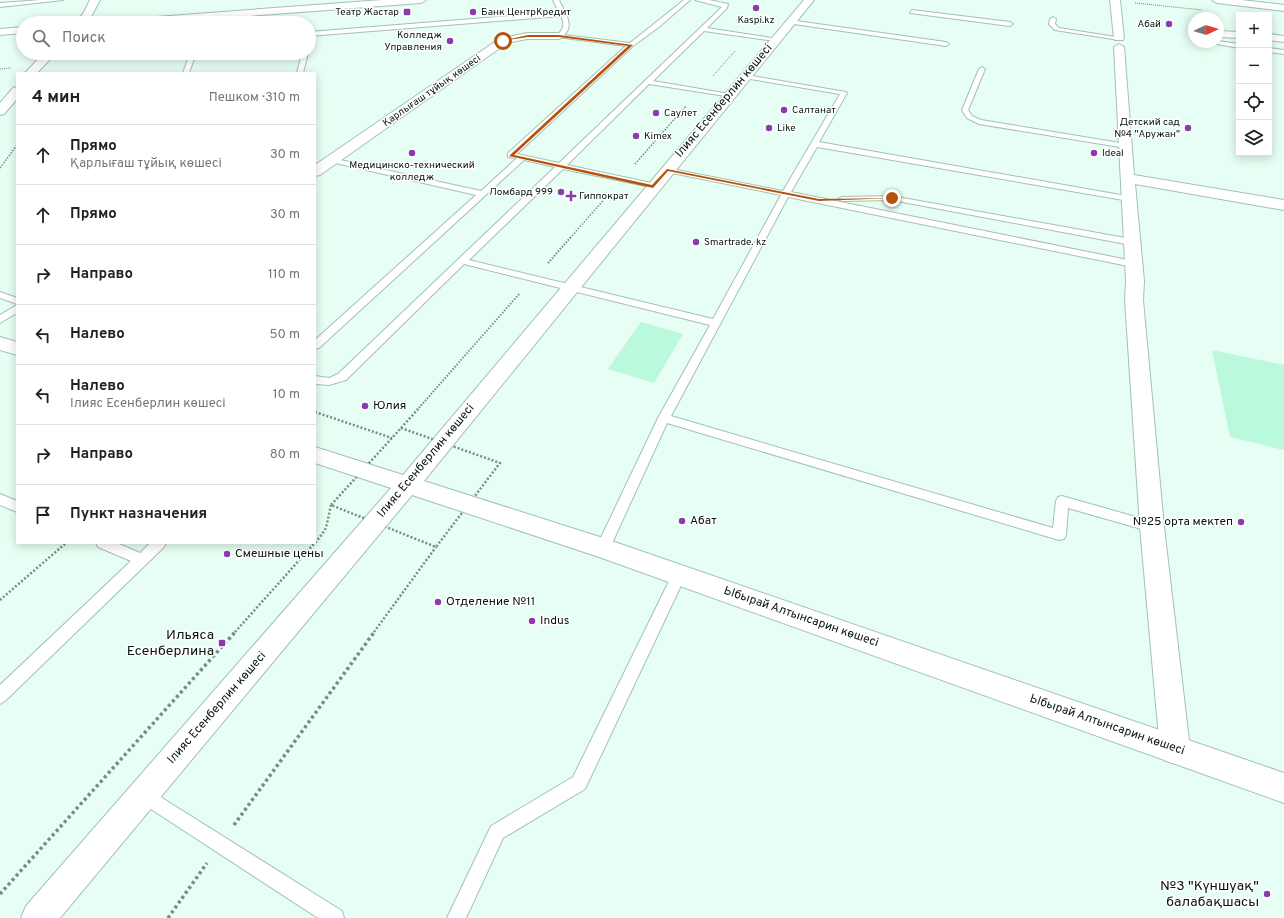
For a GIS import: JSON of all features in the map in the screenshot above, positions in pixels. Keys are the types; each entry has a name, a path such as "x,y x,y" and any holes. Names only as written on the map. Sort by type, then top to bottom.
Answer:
{"street":[{"path":"86,16 95,0"},
{"path":"196,16 333,4 421,0"},
{"name":"Ілияс Есенберлин көшесі","path":"38,918 407,485 572,288 653,186 746,77 776,38 787,17 809,0"},
{"path":"1116,0 1120,81 1128,178 1132,264 1135,281 1134,300 1152,527 1175,749"},
{"path":"1217,0 1284,8"},
{"path":"0,32 16,31"},
{"path":"1224,34 1236,35"},
{"name":"Қарлығаш тұйық көшесі","path":"316,171 503,41 528,36 559,36"},
{"path":"1272,37 1284,39"},
{"path":"32,72 43,60"},
{"path":"0,111 4,102 16,92"},
{"path":"1128,178 1284,205"},
{"path":"0,343 16,349"},
{"name":"Ыбырай Алтынсарин көшесі","path":"316,455 603,548 1284,788"}],"lane":[{"path":"0,5 60,0"},
{"path":"556,0 561,14 567,23 565,31 559,36"},
{"path":"653,186 511,155 631,45 658,25 687,0"},
{"path":"316,380 323,383 333,382 342,377 725,7 725,4 698,0"},
{"path":"922,10 910,12 1010,24"},
{"path":"316,34 561,14"},
{"path":"787,17 946,44"},
{"path":"1053,19 1052,24 1057,29 1119,42"},
{"path":"703,29 749,36 776,38"},
{"path":"559,36 631,45"},
{"path":"1224,44 1236,46"},
{"path":"1272,50 1284,52"},
{"path":"186,72 191,60"},
{"path":"300,72 303,60"},
{"path":"982,68 965,110 969,117 979,122 1126,146"},
{"path":"603,548 664,418 785,194 844,93 746,77"},
{"path":"648,82 730,96"},
{"path":"815,144 1129,199"},
{"path":"316,345 522,158"},
{"path":"334,160 482,194"},
{"path":"667,170 1132,264"},
{"path":"819,200 892,198 1131,242"},
{"path":"462,261 716,323"},
{"path":"0,295 16,301"},
{"path":"0,320 16,309"},
{"path":"664,418 1060,535 1062,501 1152,527"},
{"path":"0,499 16,507"},
{"path":"105,544 141,559"},
{"path":"0,696 141,559 159,544"},
{"path":"456,918 497,832 579,783 679,575"},
{"path":"143,794 335,918"}],"path":[{"path":"1116,0 1206,11"},
{"path":"401,428 749,36"},
{"path":"0,168 16,145"},
{"path":"316,412 392,438"},
{"path":"316,541 326,528 331,505"},
{"path":"0,600 65,544"},
{"path":"0,894 314,544"},
{"path":"168,918 436,547"}],"green space":[{"path":"641,322 683,334 654,383 608,369"},
{"path":"1212,350 1284,365 1284,450 1230,437"}],"place":[{"name":"Kaspi.kz","path":"756,8"},
{"name":"Театр Жастар","path":"407,12"},
{"name":"Банк ЦентрКредит","path":"473,12"},
{"name":"Абай","path":"1169,24"},
{"name":"Колледж Управления","path":"450,41"},
{"name":"Салтанат","path":"784,110"},
{"name":"Саулет","path":"656,113"},
{"name":"Like","path":"769,128"},
{"name":"Детский сад №4 \"Аружан\"","path":"1188,128"},
{"name":"Kimex","path":"636,136"},
{"name":"Медицинско-технический колледж","path":"412,153"},
{"name":"Ideal","path":"1094,153"},
{"name":"Ломбард 999","path":"561,192"},
{"name":"Гиппократ","path":"571,196"},
{"name":"Smartrade. kz","path":"696,242"},
{"name":"Юлия","path":"365,406"},
{"name":"Абат","path":"682,521"},
{"name":"№25 орта мектеп","path":"1241,522"},
{"name":"Смешные цены","path":"227,554"},
{"name":"Отделение №11","path":"438,602"},
{"name":"Indus","path":"532,621"},
{"name":"Ильяса Есенберлина","path":"222,643"},
{"name":"№3 \"Күншуақ\" балабақшасы","path":"1267,894"}],"route":[{"path":"503,41 528,36 559,36 631,45 511,155 653,186 667,170 819,200 892,198"}]}
